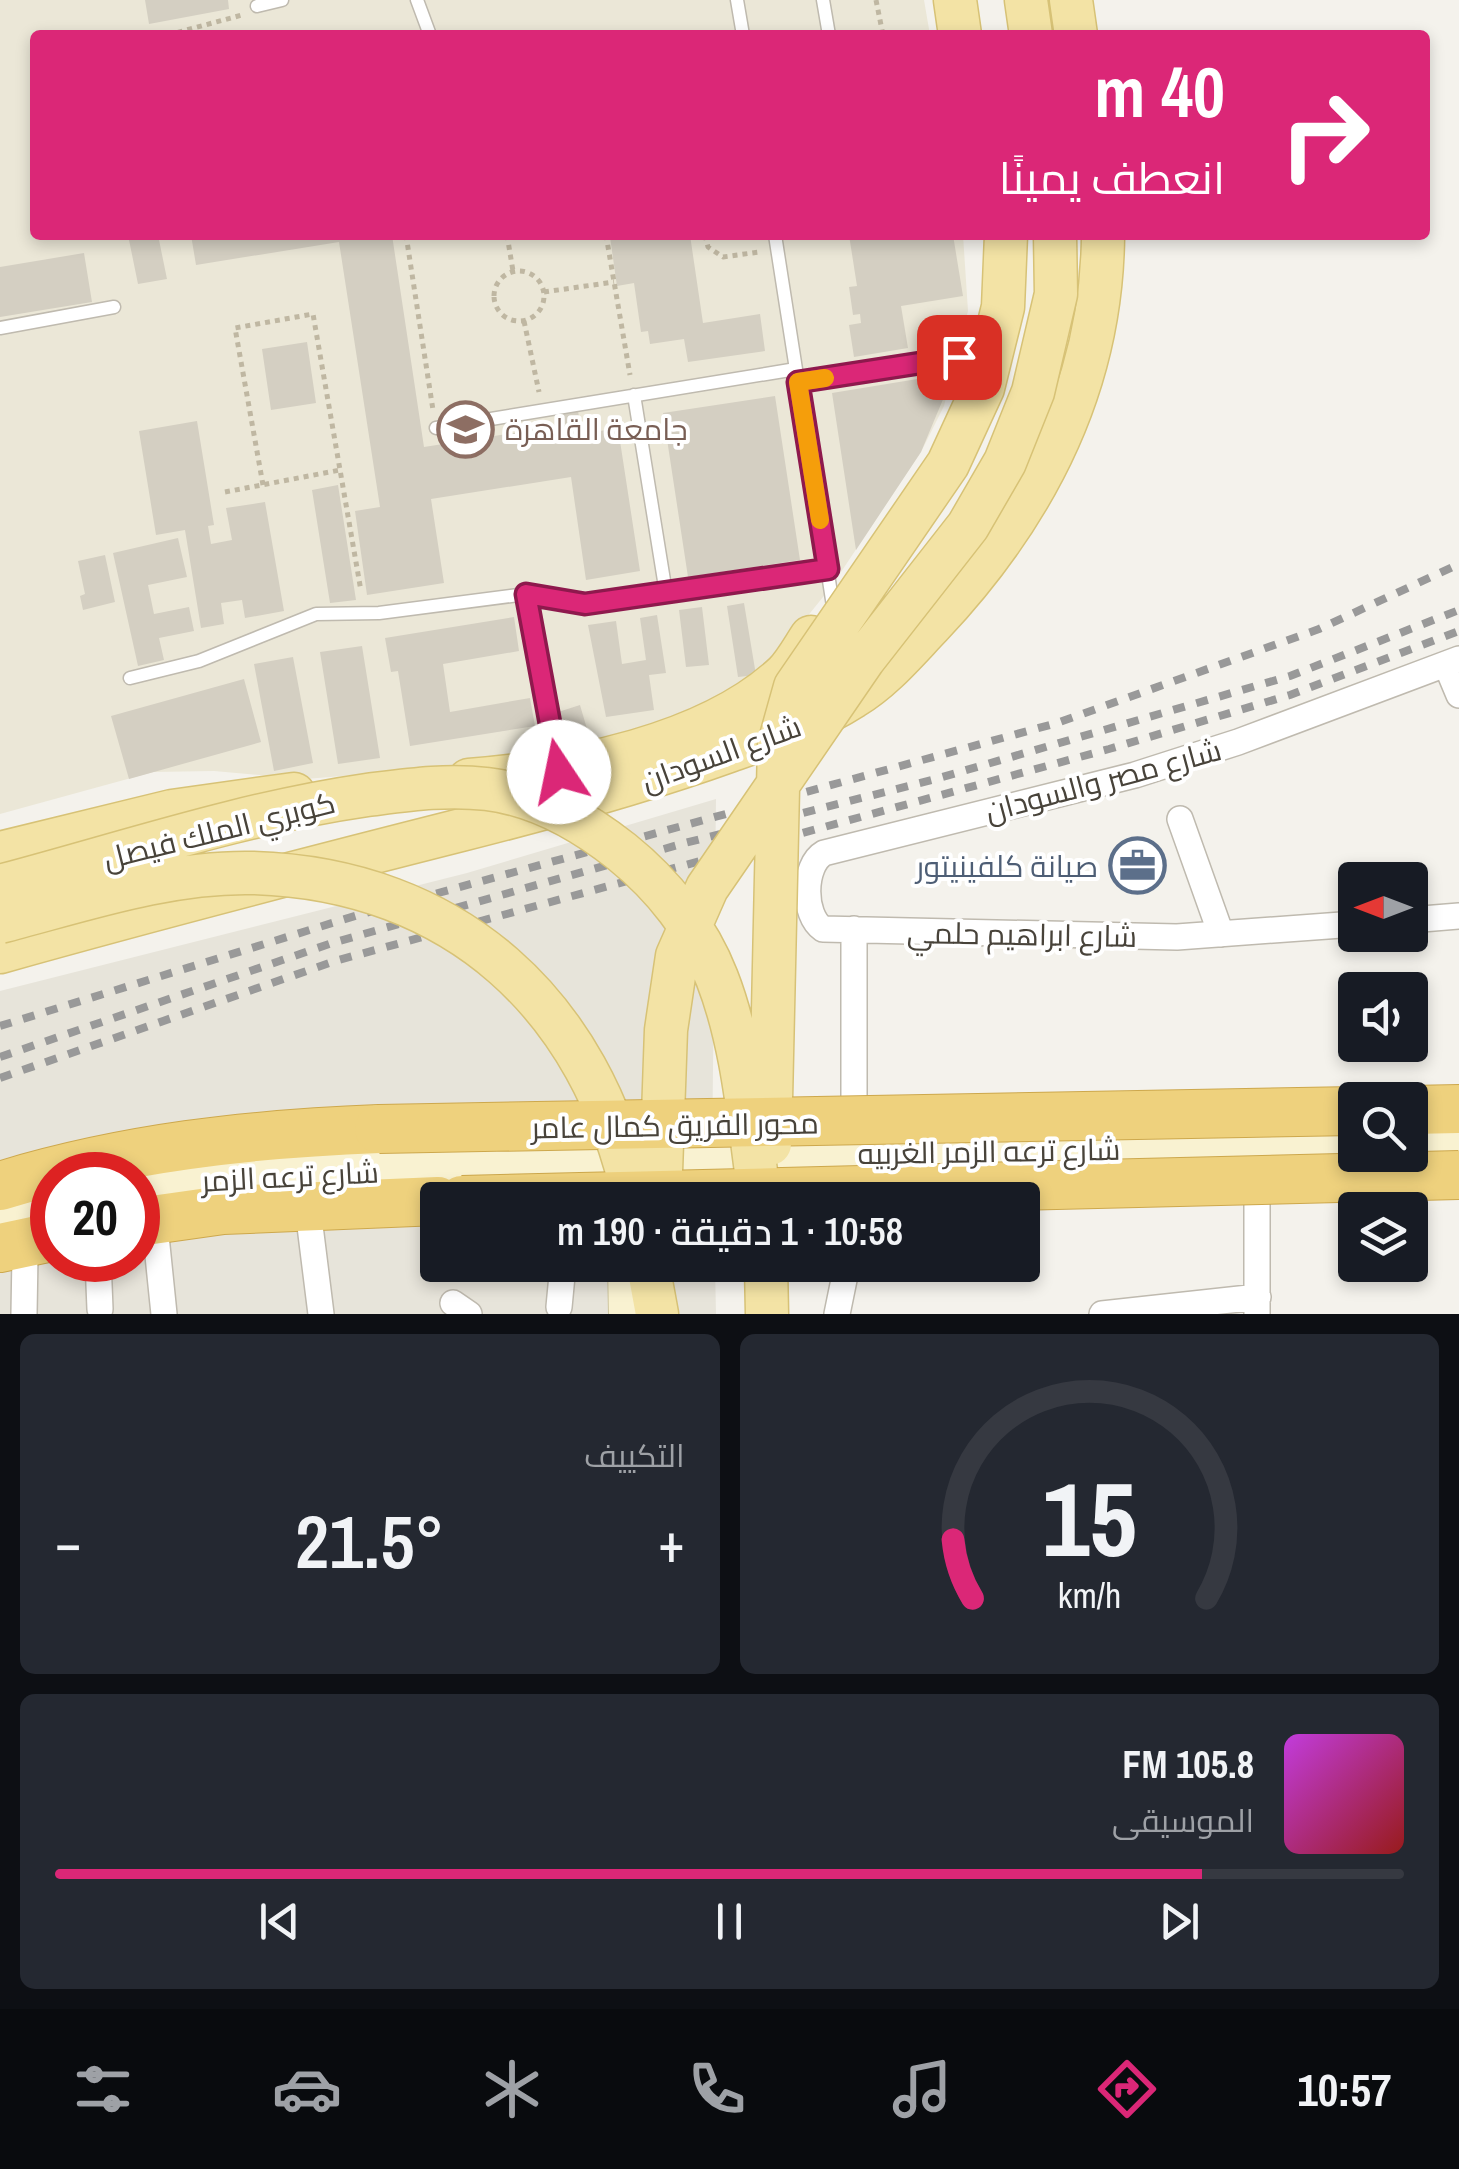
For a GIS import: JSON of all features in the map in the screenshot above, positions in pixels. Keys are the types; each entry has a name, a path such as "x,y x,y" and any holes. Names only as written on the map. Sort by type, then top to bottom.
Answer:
{"highway":[{"path":"1428,1109 1459,1108"},
{"name":"محور الفريق كمال عامر","path":"0,1186 119,1155 206,1140 302,1132 1338,1111"},
{"path":"1040,1186 1459,1175"},
{"path":"160,1228 224,1210 420,1201"}],"main road":[{"path":"955,0 959,30"},
{"path":"971,0 975,30"},
{"path":"1026,0 1030,30"},
{"path":"1071,0 1075,30"},
{"name":"شارع السودان","path":"0,853 172,811 240,799 559,772 663,741 727,714 786,674 831,588 932,466 959,411 977,354 988,288 990,240"},
{"name":"كوبري الملك فيصل","path":"765,1182 779,744 795,687 948,464 983,388 1003,307 1006,240"},
{"path":"661,1182 666,1030 677,956 707,888 864,659 968,526 1005,462 1032,392 1056,294 1055,240"},
{"name":"شارع السودان","path":"0,952 204,895 628,787 810,722 858,695 902,656 984,569 1026,506 1060,439 1084,367 1103,293 1103,240"},
{"path":"977,354 1084,367"},
{"name":"كوبري الملك فيصل","path":"0,886 304,804 434,786 490,789 545,804 588,825 646,871 687,920 716,977 735,1038 761,1182"},
{"path":"172,811 198,820 214,843 217,870 204,895"},
{"name":"كوبري الملك فيصل","path":"0,922 136,886 250,873 326,880 430,914 498,959 556,1018 597,1084 628,1181"},
{"path":"1428,1139 1459,1138"},
{"name":"شارع ترعه الزمر الغربيه","path":"628,1181 854,1154 1338,1142"},
{"name":"شارع ترعه الزمر","path":"160,1187 298,1172 628,1181"},
{"name":"شارع ترعه الزمر الغربيه","path":"1040,1205 1459,1193"},
{"path":"0,1218 30,1210"},
{"name":"شارع ترعه الزمر","path":"160,1231 420,1223"},
{"path":"635,1282 648,1312"},
{"path":"648,1282 648,1312"},
{"path":"648,1312 654,1282"},
{"path":"766,1282 767,1314"}],"street":[{"path":"1453,662 1459,695"},
{"name":"شارع مصر والسودان","path":"823,929 810,914 809,872 814,860 824,853 1135,776 1453,662"},
{"path":"1180,819 1221,934"},
{"path":"1428,919 1459,916"},
{"name":"شارع ابراهيم حلمي","path":"823,929 1119,937 1338,925"},
{"path":"854,930 854,1154"},
{"path":"1102,1314 1257,1305 1256,1144"},
{"path":"310,1226 321,1314"},
{"path":"24,1314 26,1251"},
{"path":"99,1282 100,1309"},
{"path":"156,1282 164,1314"},
{"path":"559,1307 561,1282"},
{"path":"837,1314 844,1282"}],"lane":[{"path":"257,6 282,0"},
{"path":"417,0 428,30"},
{"path":"737,0 742,30"},
{"path":"823,0 828,30"},
{"path":"130,678 220,654 298,618 365,614 526,594 585,604 666,593 831,588 776,242"},
{"path":"0,328 114,307"},
{"path":"436,428 634,395 977,354"},
{"path":"634,395 666,593"},
{"path":"526,594 559,772"}],"path":[{"path":"876,0 882,30"},
{"path":"189,30 235,19 257,6"},
{"path":"407,240 436,428"},
{"path":"508,240 513,271"},
{"path":"607,240 634,395"},
{"path":"706,240 708,247 723,257 776,242"},
{"path":"513,271 533,275 544,292 540,311 524,321 505,318 494,302 498,283 513,271"},
{"path":"544,292 614,282"},
{"path":"263,485 235,328 314,314 365,614"},
{"path":"524,321 542,410"},
{"path":"226,492 340,470"}],"shaded area":[{"name":"جامعة القاهرة","path":"0,0 924,0 929,30 30,30 30,240 963,240 968,311 944,406 921,452 831,587 746,693 592,746 494,764 305,779 214,771 153,772 0,814"},
{"path":"716,799 712,1159 558,1182 420,1182 420,1282 715,1282 716,1314 0,1314 0,991 467,873"}],"building":[{"path":"145,0 228,0 229,9 149,24"},
{"path":"129,240 159,240 167,279 138,284"},
{"path":"192,240 393,240 424,447 565,425 563,413 578,411 582,434 618,428 640,571 586,580 571,477 431,499 444,583 367,595 355,511 380,507 339,242 196,265"},
{"path":"610,240 691,240 703,323 760,314 765,351 688,362 684,339 650,344 648,331 641,332 634,283 617,286"},
{"path":"850,240 954,240 963,296 901,306 908,348 854,357 849,325 861,323 860,314 853,315 849,287 857,286"},
{"path":"84,253 92,302 0,317 0,267"},
{"path":"307,342 316,403 271,410 262,349"},
{"path":"954,373 921,452 856,550 832,393"},
{"path":"775,396 800,560 688,577 663,413"},
{"path":"197,421 214,525 208,526 211,544 232,540 226,508 265,502 284,611 245,618 242,600 221,603 224,624 201,628 185,530 156,535 139,431"},
{"path":"338,485 356,600 330,603 312,490"},
{"path":"178,538 187,577 148,585 154,614 189,607 194,631 159,638 164,660 138,666 113,553"},
{"path":"105,555 115,602 83,610 80,596 85,594 78,561"},
{"path":"744,603 756,675 738,677 727,606"},
{"path":"702,607 709,665 686,667 679,610"},
{"path":"657,615 666,673 649,675 654,710 606,717 588,625 616,621 622,664 646,660 640,618"},
{"path":"514,617 519,651 443,664 450,712 530,698 535,726 410,746 398,671 391,672 385,638"},
{"path":"362,646 380,758 338,764 320,652"},
{"path":"293,657 313,763 274,771 254,664"},
{"path":"244,679 261,742 129,779 111,716"},
{"path":"580,705 592,746 564,754 552,714"}],"railway":[{"path":"0,1026 358,915 1057,723 1319,629 1459,564"},
{"path":"0,1057 332,943 685,843 932,780 1290,676 1459,610"},
{"path":"0,1078 335,961 1109,749 1290,695 1459,631"}],"slow traffic":[{"path":"820,520 798,382 825,378"}],"place":[{"name":"جامعة القاهرة","path":"466,429"},
{"name":"صيانة كلفينيتور","path":"1137,866"}],"route":[{"path":"559,772 526,594 585,604 828,569 798,382 959,357"}]}
